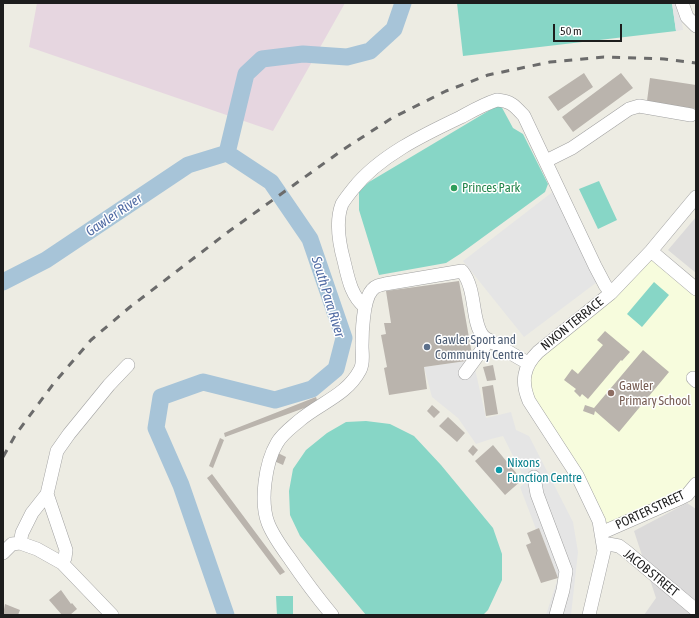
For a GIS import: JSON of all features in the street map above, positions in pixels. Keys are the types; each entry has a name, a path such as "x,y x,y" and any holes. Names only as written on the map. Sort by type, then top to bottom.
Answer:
{"street":[{"path":"682,3 687,17 696,26"},
{"path":"365,307 361,304 351,289 340,247 338,226 342,205 345,199 360,180 403,147 428,132 497,100 506,100 521,113 546,161 592,261 611,293"},
{"path":"546,161 572,148 629,109 639,106 691,115"},
{"name":"NIXON TERRACE","path":"528,363 538,352 611,293 651,251 696,197"},
{"path":"651,251 696,289"},
{"path":"332,615 280,545 268,522 265,508 267,470 271,455 277,443 286,432 311,411 336,397 348,387 360,370 363,363 362,336 365,307 370,292 378,286 385,284 458,271 462,271 468,279 478,327 486,338 528,363 525,371 524,382 527,396 576,475 596,516 604,551 589,615"},
{"path":"465,373 486,338"},
{"path":"20,543 22,534 32,513 47,494 57,452 69,434 109,385 128,365"},
{"path":"534,477 541,504 566,571 564,590 556,615"},
{"name":"PORTER STREET","path":"602,538 691,499 696,484"},
{"path":"47,494 66,550 66,558 62,563"},
{"name":"JACOB STREET","path":"602,538 619,546 627,552 696,610"},
{"path":"4,551 12,544 20,543 37,549 62,563 112,615"}],"shaded area":[{"path":"37,3 345,3 273,131 29,47"},
{"path":"457,3 672,3 676,31 463,56"},
{"path":"672,3 676,3 681,15 683,30 676,31"},
{"name":"Princes Park","path":"500,104 513,128 523,134 548,184 545,192 446,263 379,275 359,210 359,191 369,182"},
{"path":"599,181 617,220 598,229 579,189"},
{"path":"559,187 605,276 524,337 463,261"},
{"path":"696,217 696,273 668,250"},
{"name":"Gawler Primary School","path":"651,251 696,289 696,484 601,533 529,401 528,363"},
{"path":"654,282 669,295 642,327 627,314"},
{"path":"473,360 486,418 511,412 516,430 529,436 573,522 578,552 571,615 546,615 558,578 539,528 536,529 520,487 526,482 503,436 476,444 458,418 432,397 424,367"},
{"path":"366,421 390,424 414,436 441,465 493,528 502,554 502,580 488,610 483,615 366,615 300,536 290,515 289,491 293,469 306,450 327,433 346,422"},
{"path":"687,503 696,509 696,615 644,615 656,598 634,531"},
{"path":"276,596 293,596 293,615 277,615"}],"building":[{"path":"584,73 593,87 558,111 548,97"},
{"path":"621,73 633,88 573,132 562,117"},
{"path":"650,78 696,85 696,109 647,101"},
{"name":"Gawler Sport and Community Centre","path":"459,281 473,360 424,367 427,389 389,395 384,368 387,367 381,335 386,334 384,323 391,323 386,291"},
{"path":"605,331 630,352 622,361 621,360 588,399 582,394 580,397 574,391 576,389 564,380 572,369 578,374 603,345 597,340"},
{"path":"643,350 669,372 619,432 595,411 594,415 583,411 585,405 594,408"},
{"path":"493,365 496,380 487,381 483,367"},
{"path":"493,385 498,414 486,416 482,387"},
{"path":"316,397 318,403 225,437 224,433"},
{"path":"432,405 440,412 434,418 427,411"},
{"path":"448,417 465,433 457,442 439,426"},
{"path":"220,438 224,440 213,468 209,466"},
{"path":"473,445 478,450 473,456 468,451"},
{"name":"Nixons Function Centre","path":"493,445 522,480 505,495 475,461"},
{"path":"278,453 286,457 283,465 274,461"},
{"path":"212,474 285,572 280,575 207,478"},
{"path":"539,528 558,578 541,583 526,545 531,543 527,533"},
{"path":"61,590 71,604 72,603 77,609 70,615 62,615 49,600"},
{"path":"5,604 20,610 18,615 3,615"}],"waterway":[{"path":"227,153 246,74 262,59 303,54 347,57 370,51 394,29 403,3"},
{"name":"Gawler River","path":"3,282 46,260 188,165 227,153"},
{"name":"South Para River","path":"226,615 181,485 156,428 161,397 203,382 275,400 312,389 336,369 344,338 310,239 271,182 227,153"}],"railway":[{"path":"3,457 16,434 54,383 91,340 130,307 228,232 344,149 392,118 446,91 488,75 550,62 604,57 664,59 696,63"}],"place":[{"name":"Princes Park","path":"454,188"},
{"name":"Gawler Sport and Community Centre","path":"427,347"},
{"name":"Gawler Primary School","path":"611,393"},
{"name":"Nixons Function Centre","path":"499,470"}]}
